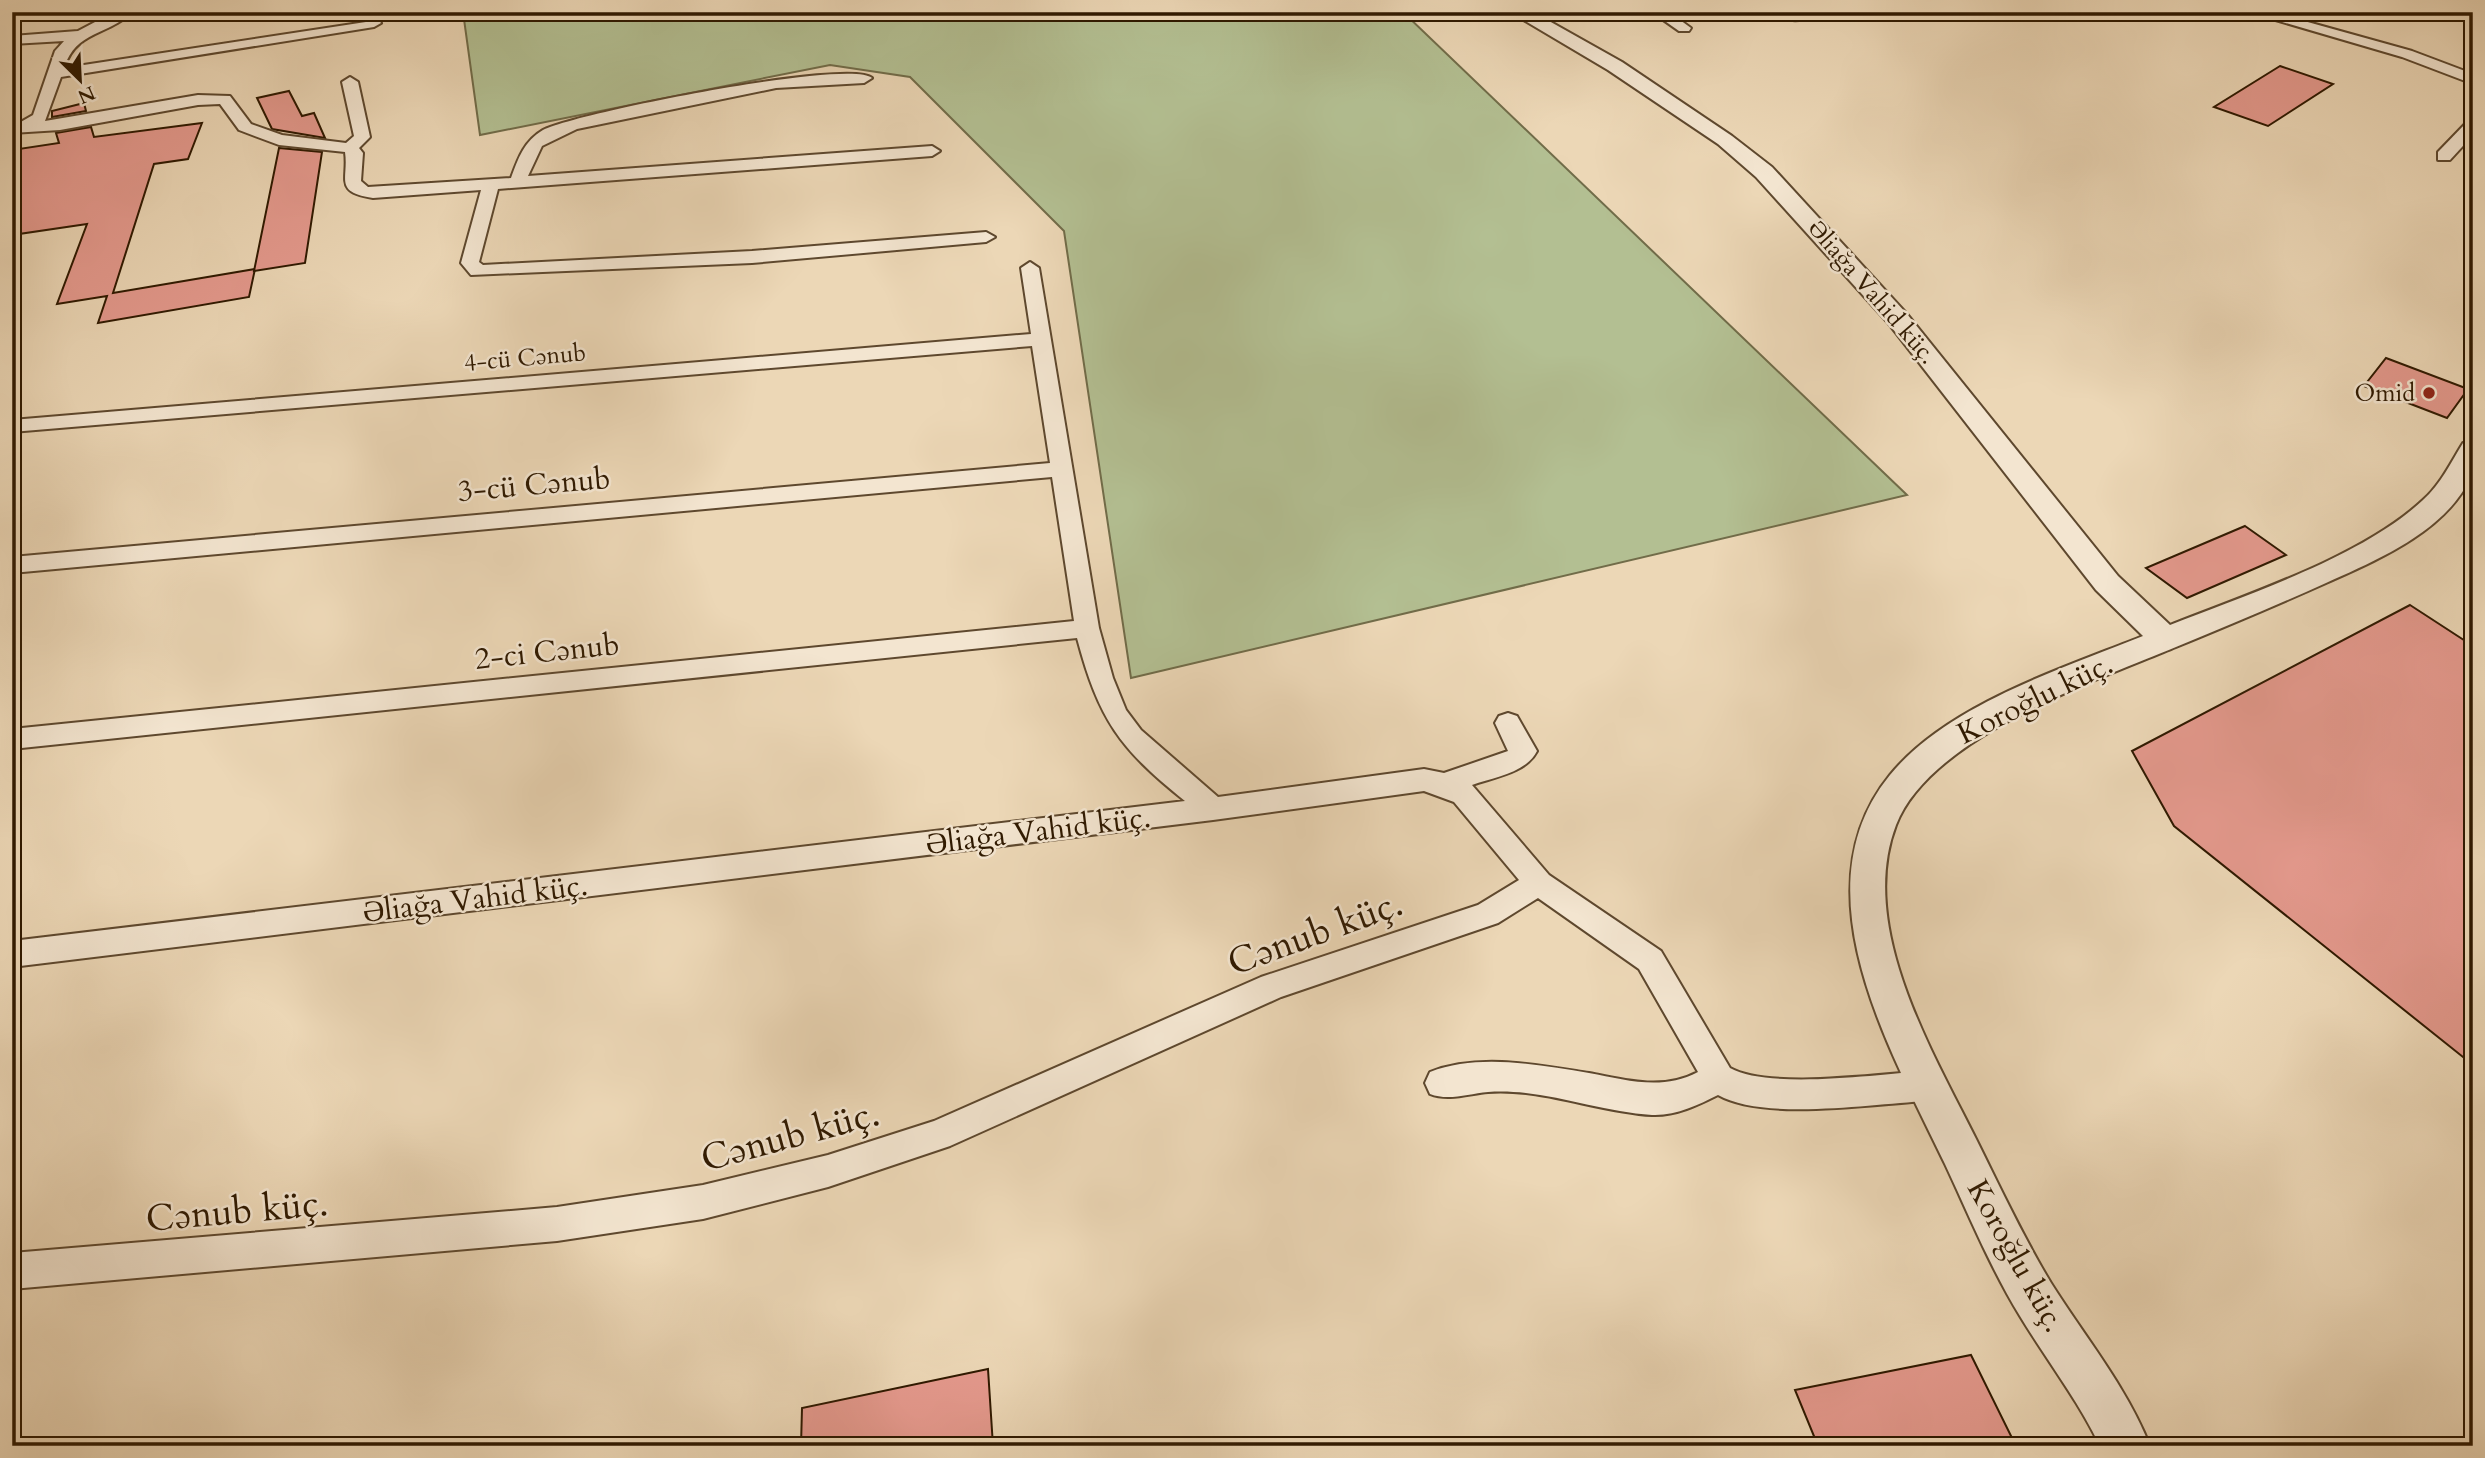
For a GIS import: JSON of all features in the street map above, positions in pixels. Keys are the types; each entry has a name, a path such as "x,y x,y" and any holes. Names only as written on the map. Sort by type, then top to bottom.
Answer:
{"street":[{"path":"19,130 41,115 62,51 81,35 124,12"},
{"name":"Əliağa Vahid küç.","path":"1519,12 1615,66 1725,140 1764,172 1898,319 2107,583 2165,639"},
{"path":"1659,12 1684,28"},
{"path":"1786,16 1822,12"},
{"path":"1994,12 2011,12"},
{"path":"2255,12 2407,54 2473,79"},
{"path":"54,75 374,23"},
{"path":"12,40 81,35"},
{"path":"518,180 533,146 556,131 715,96 797,82 842,77 864,78"},
{"path":"350,82 362,137 350,148"},
{"path":"19,130 214,98 224,99 245,127 279,140 350,148 355,153 352,179 359,192 833,161 932,151"},
{"path":"2444,156 2473,125"},
{"path":"491,183 470,263 478,271 752,257 986,237"},
{"path":"1030,268 1087,628 1100,674 1121,723 1148,754 1213,809"},
{"name":"4-cü Cənub","path":"12,426 1042,339"},
{"name":"Koroğlu küç.","path":"2154,1446 2117,1427 2023,1278 1927,1086 1885,983 1870,924 1868,880 1872,842 1888,805 1921,764 1951,738 1994,713 2326,571 2409,525 2435,505 2473,449"},
{"name":"3-cü Cənub","path":"12,565 1062,469"},
{"name":"2-ci Cənub","path":"12,738 1087,628"},
{"path":"1446,784 1517,758 1524,751 1508,723"},
{"name":"Əliağa Vahid küç.","path":"12,954 1213,809 1424,780 1446,784"},
{"path":"1446,784 1464,794 1539,883 1650,960 1719,1079 1740,1090 1771,1094 1927,1086"},
{"name":"Cənub küç.","path":"12,1271 557,1224 703,1202 828,1171 938,1135 1272,987 1488,914 1539,883"},
{"path":"1441,1083 1490,1077 1541,1080 1654,1100 1686,1095 1719,1079"}],"green space":[{"path":"463,12 1299,12 1303,16 1403,12 1907,495 1131,678 1064,231 910,77 830,65 480,135"}],"building":[{"path":"2280,66 2333,84 2268,126 2214,107"},
{"path":"289,91 302,116 314,113 325,138 272,129 257,98"},
{"path":"84,103 86,111 52,117 52,111"},
{"path":"202,123 188,159 154,164 113,293 255,269 249,297 98,323 107,296 57,304 87,224 12,235 12,150 59,143 56,133 91,127 94,137"},
{"path":"279,148 322,152 305,263 254,271"},
{"path":"2386,358 2468,389 2447,418 2364,386"},
{"path":"2245,526 2286,555 2187,598 2146,568"},
{"path":"2410,605 2473,646 2473,1065 2174,826 2132,751"},
{"path":"1971,1355 2016,1446 1818,1446 1795,1390"},
{"path":"988,1369 993,1446 801,1446 802,1408"}],"place":[{"name":"Omid","path":"2429,393"}]}
